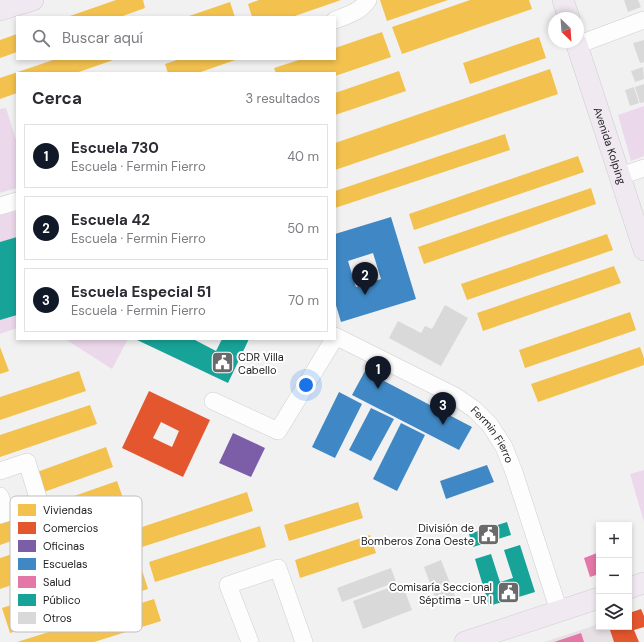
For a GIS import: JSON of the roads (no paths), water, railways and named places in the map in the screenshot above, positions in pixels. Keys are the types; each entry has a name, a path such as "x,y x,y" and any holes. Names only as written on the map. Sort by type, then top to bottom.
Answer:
{"main road":[{"path":"0,10 33,0"},
{"path":"563,0 567,12"},
{"name":"Avenida Kolping","path":"578,48 644,250"},
{"path":"632,587 644,583"},
{"path":"465,642 596,599"}],"street":[{"path":"336,20 354,13 363,7 368,0"},
{"path":"584,41 644,20"},
{"path":"620,176 644,168"},
{"path":"0,206 16,201"},
{"name":"Fermin Fierro","path":"336,337 455,396 474,409 490,424 504,447 514,472 559,611"},
{"path":"213,401 278,431 333,340"},
{"path":"0,471 27,462 38,496"},
{"path":"0,496 3,514"},
{"path":"250,642 228,585 278,568 303,642"}],"place":[{"name":"Escuela 42","path":"365,295"},
{"name":"CDR Villa Cabello","path":"223,363"},
{"name":"Escuela 730","path":"378,389"},
{"name":"Escuela Especial 51","path":"443,425"},
{"name":"División de Bomberos Zona Oeste","path":"489,534"},
{"name":"Comisaría Seccional Séptima - UR I","path":"508,593"}]}
